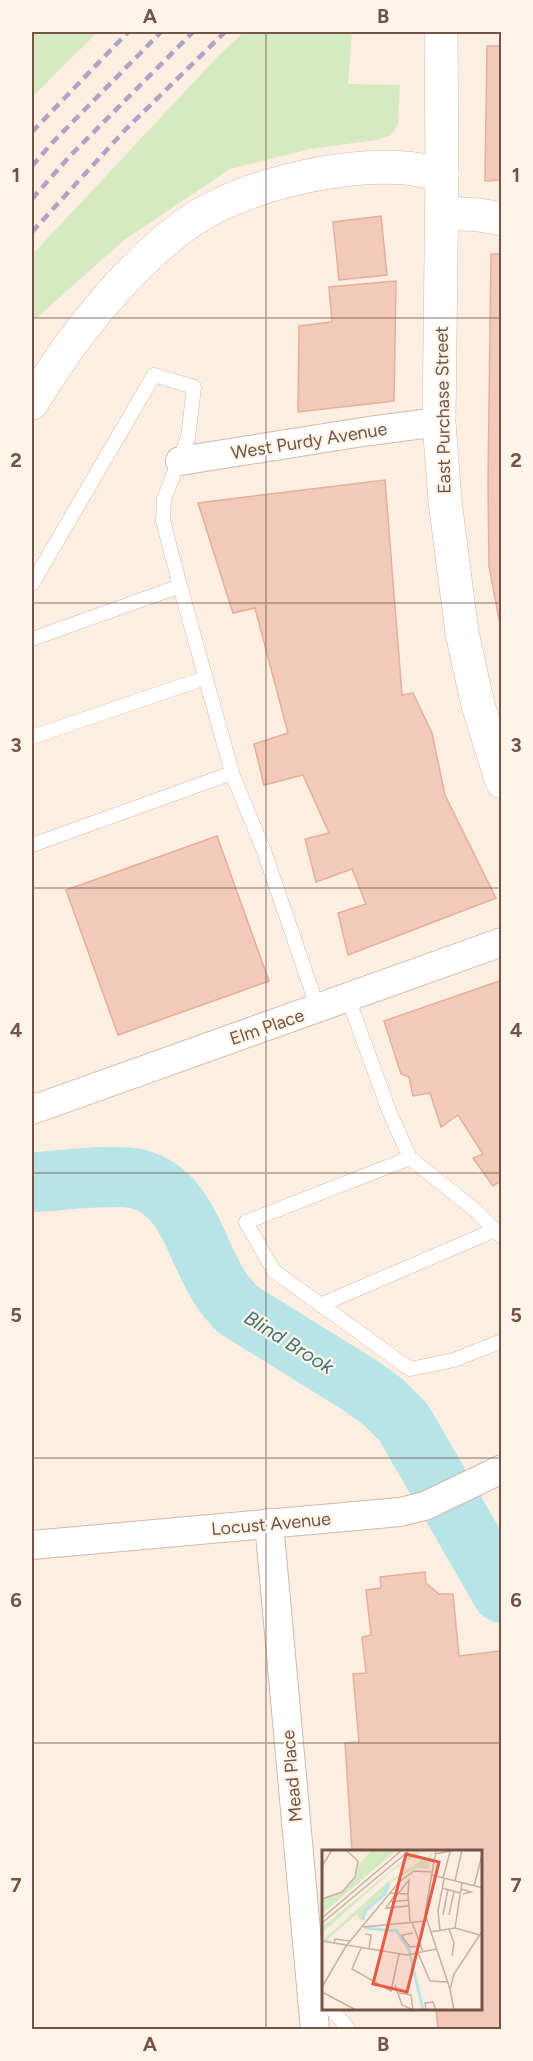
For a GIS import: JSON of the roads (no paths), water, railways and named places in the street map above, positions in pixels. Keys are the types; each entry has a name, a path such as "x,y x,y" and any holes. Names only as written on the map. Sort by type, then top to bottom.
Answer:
{"main road":[{"name":"East Purchase Street","path":"441,32 442,213 439,422 445,501 462,633 478,705 501,782"},
{"path":"32,404 78,336 115,291 182,227 222,203 258,189 350,170 406,168 442,174"},
{"path":"442,213 501,219"}],"street":[{"name":"West Purdy Avenue","path":"180,461 439,422"},
{"name":"Elm Place","path":"32,1110 501,942"},
{"name":"Locust Avenue","path":"32,1545 400,1512 425,1506 497,1472"},
{"name":"Mead Place","path":"269,1523 317,1993 315,2030"}],"lane":[{"path":"32,584 154,375 194,387 188,438 164,499 163,521 232,773 264,851 318,1009"},
{"path":"32,639 180,586"},
{"path":"32,737 205,678"},
{"path":"32,846 232,773"},
{"path":"320,1305 498,1233 475,1210 410,1158 389,1111 348,998"},
{"path":"410,1158 246,1222 274,1271 410,1369 454,1360 501,1341"},
{"path":"333,2010 349,2030"}],"waterway":[{"name":"Blind Brook","path":"32,1182 127,1177 155,1186 169,1197 180,1210 222,1291 237,1309 361,1386 383,1402 404,1423 502,1593"}],"railway":[{"path":"32,132 128,32"},
{"path":"32,166 161,32"},
{"path":"32,199 68,158 193,32"},
{"path":"32,232 125,130 225,32"}]}
